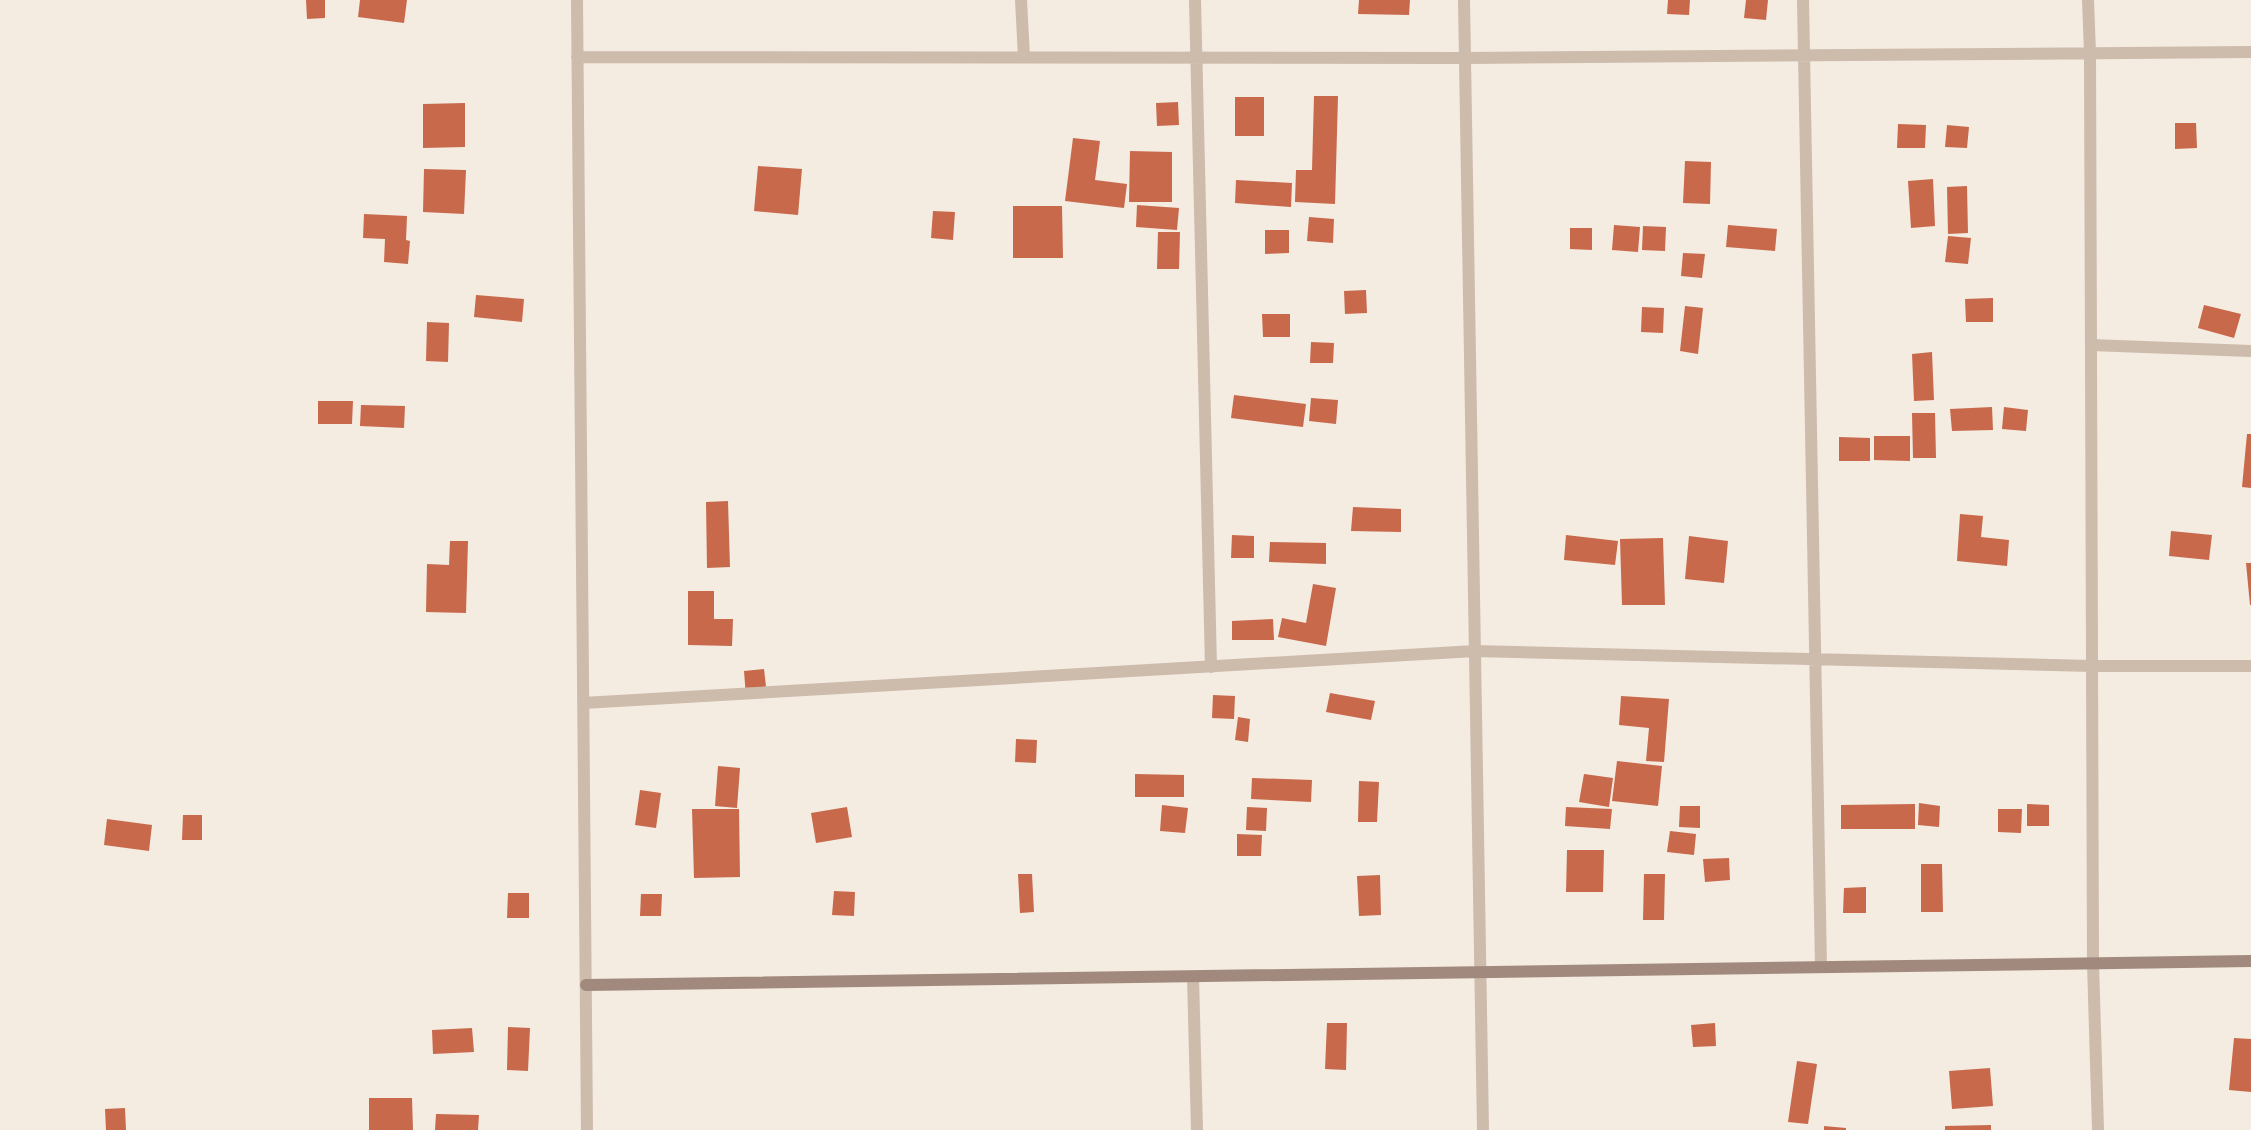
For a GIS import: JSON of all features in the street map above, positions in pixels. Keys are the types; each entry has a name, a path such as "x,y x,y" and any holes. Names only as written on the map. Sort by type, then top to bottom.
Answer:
{"street":[{"path":"577,0 587,1130"},
{"path":"1021,0 1024,57"},
{"path":"1195,0 1210,667"},
{"path":"1464,0 1483,1130"},
{"path":"1803,0 1821,967"},
{"path":"2088,0 2090,53 2093,964 2098,1130"},
{"path":"577,56 1465,58 2251,52"},
{"path":"2091,345 2251,351"},
{"path":"583,703 1475,651 2092,666 2251,666"},
{"path":"586,985 2251,961"},
{"path":"1194,976 1198,1130"}],"building":[{"path":"306,0 325,0 325,18 307,19"},
{"path":"360,0 407,0 404,23 358,17"},
{"path":"1359,0 1410,0 1409,15 1358,14"},
{"path":"1668,0 1690,0 1689,15 1667,14"},
{"path":"1746,0 1768,0 1766,20 1744,18"},
{"path":"1314,96 1338,96 1335,204 1295,202 1296,170 1312,170"},
{"path":"1235,97 1264,97 1264,136 1235,136"},
{"path":"1178,102 1179,125 1157,126 1156,103"},
{"path":"465,103 465,147 423,148 423,104"},
{"path":"2175,123 2196,123 2197,148 2175,149"},
{"path":"1898,124 1926,125 1925,148 1897,148"},
{"path":"1947,125 1969,127 1967,148 1945,147"},
{"path":"1073,138 1100,141 1095,180 1127,184 1124,208 1065,201"},
{"path":"1130,151 1172,152 1172,202 1129,202"},
{"path":"1685,161 1711,162 1710,204 1683,203"},
{"path":"758,166 802,169 798,215 754,211"},
{"path":"424,169 466,170 464,214 423,212"},
{"path":"1933,179 1935,226 1911,228 1908,181"},
{"path":"1236,180 1292,183 1291,207 1235,203"},
{"path":"1967,186 1968,233 1948,234 1947,187"},
{"path":"1137,205 1179,208 1177,230 1136,227"},
{"path":"1013,206 1062,206 1063,258 1013,258"},
{"path":"933,211 955,212 953,240 931,238"},
{"path":"364,214 407,216 406,240 410,241 408,264 384,262 385,239 363,238"},
{"path":"1309,217 1334,219 1333,243 1307,241"},
{"path":"1614,225 1640,227 1638,252 1612,250"},
{"path":"1728,225 1777,229 1775,251 1726,247"},
{"path":"1643,226 1666,227 1665,251 1642,250"},
{"path":"1570,228 1592,228 1592,250 1570,249"},
{"path":"1265,230 1289,230 1289,253 1265,254"},
{"path":"1158,232 1180,232 1179,269 1157,269"},
{"path":"1948,236 1971,238 1968,264 1945,262"},
{"path":"1683,253 1705,254 1702,278 1681,276"},
{"path":"1366,290 1367,313 1345,314 1344,291"},
{"path":"476,295 524,299 522,322 474,317"},
{"path":"1993,298 1993,322 1966,322 1965,299"},
{"path":"2204,305 2241,314 2234,338 2198,328"},
{"path":"1685,306 1703,308 1698,354 1680,351"},
{"path":"1642,307 1664,308 1663,333 1641,332"},
{"path":"1262,314 1290,314 1290,337 1263,337"},
{"path":"427,322 449,323 448,362 426,361"},
{"path":"1311,342 1334,343 1333,363 1310,363"},
{"path":"1932,352 1934,400 1914,401 1912,354"},
{"path":"1234,395 1306,404 1303,427 1231,418"},
{"path":"1311,398 1338,400 1336,424 1309,421"},
{"path":"318,401 353,401 352,424 318,424"},
{"path":"361,405 405,406 404,428 360,426"},
{"path":"1992,407 1993,430 1952,431 1950,409"},
{"path":"2004,407 2028,410 2026,431 2002,429"},
{"path":"1912,413 1935,413 1936,458 1913,458"},
{"path":"2247,434 2251,434 2251,488 2242,487"},
{"path":"1874,436 1910,436 1910,461 1874,460"},
{"path":"1839,437 1870,438 1870,461 1839,461"},
{"path":"728,501 730,567 707,568 706,502"},
{"path":"1353,507 1401,509 1401,532 1351,531"},
{"path":"1960,514 1983,516 1981,537 2009,540 2007,566 1957,561"},
{"path":"2171,531 2212,535 2209,560 2169,556"},
{"path":"1232,535 1254,536 1254,558 1231,558"},
{"path":"1566,535 1618,541 1615,565 1564,560"},
{"path":"1689,536 1728,541 1724,583 1685,579"},
{"path":"1663,538 1665,605 1622,605 1620,539"},
{"path":"450,541 468,541 466,613 426,612 427,564 449,565"},
{"path":"1270,542 1326,543 1326,564 1269,562"},
{"path":"2246,563 2251,563 2251,605 2250,605"},
{"path":"1313,584 1336,588 1326,646 1278,637 1282,618 1306,623"},
{"path":"688,591 714,591 714,619 733,619 732,646 688,645"},
{"path":"1273,619 1274,640 1232,640 1232,621"},
{"path":"764,669 767,695 746,697 744,671"},
{"path":"1330,693 1375,701 1371,720 1326,712"},
{"path":"1213,695 1235,696 1234,719 1212,718"},
{"path":"1621,696 1669,699 1664,762 1646,761 1649,728 1619,725"},
{"path":"1238,717 1250,719 1248,742 1235,740"},
{"path":"1016,739 1037,740 1036,763 1015,762"},
{"path":"1617,761 1662,766 1658,806 1612,801"},
{"path":"718,766 740,768 737,808 715,806"},
{"path":"1135,774 1184,775 1184,797 1135,797"},
{"path":"1584,774 1613,778 1609,807 1579,802"},
{"path":"1252,778 1312,780 1311,802 1251,799"},
{"path":"1359,781 1379,782 1377,822 1358,822"},
{"path":"640,790 661,793 656,828 635,825"},
{"path":"1919,803 1940,806 1939,827 1918,825"},
{"path":"1915,804 1915,829 1841,829 1841,805"},
{"path":"2027,804 2049,805 2049,826 2027,826"},
{"path":"1162,805 1188,808 1185,833 1160,831"},
{"path":"1680,806 1700,806 1700,828 1679,827"},
{"path":"847,807 852,837 816,843 811,813"},
{"path":"1247,807 1267,808 1266,831 1246,830"},
{"path":"1566,807 1612,809 1610,829 1565,826"},
{"path":"692,809 739,809 740,877 694,878"},
{"path":"1998,809 2022,809 2021,833 1998,832"},
{"path":"183,815 202,815 202,840 182,840"},
{"path":"107,819 152,825 149,851 104,845"},
{"path":"1670,831 1696,834 1694,855 1667,852"},
{"path":"1237,834 1262,835 1261,856 1237,856"},
{"path":"1567,850 1604,850 1603,892 1566,892"},
{"path":"1729,858 1730,880 1705,882 1703,859"},
{"path":"1921,864 1942,864 1943,912 1921,912"},
{"path":"1018,874 1032,874 1034,912 1020,913"},
{"path":"1644,874 1665,874 1664,920 1643,920"},
{"path":"1380,875 1381,915 1359,916 1357,876"},
{"path":"1866,887 1866,913 1843,913 1844,888"},
{"path":"834,891 855,892 854,916 832,915"},
{"path":"508,893 529,893 529,918 507,918"},
{"path":"641,894 662,894 661,916 640,916"},
{"path":"1327,1023 1347,1023 1346,1070 1325,1069"},
{"path":"1715,1023 1716,1046 1693,1047 1691,1025"},
{"path":"508,1027 530,1028 528,1071 507,1070"},
{"path":"472,1028 474,1052 433,1054 432,1030"},
{"path":"2234,1038 2251,1039 2251,1092 2229,1090"},
{"path":"1797,1061 1817,1064 1808,1124 1788,1122"},
{"path":"1990,1068 1993,1106 1952,1109 1949,1071"},
{"path":"369,1098 412,1098 413,1130 369,1130"},
{"path":"125,1108 126,1130 106,1130 105,1109"},
{"path":"436,1114 479,1115 478,1130 435,1130"},
{"path":"1991,1125 1991,1130 1945,1130 1945,1126"},
{"path":"1824,1126 1846,1128 1846,1130 1824,1130"}]}
